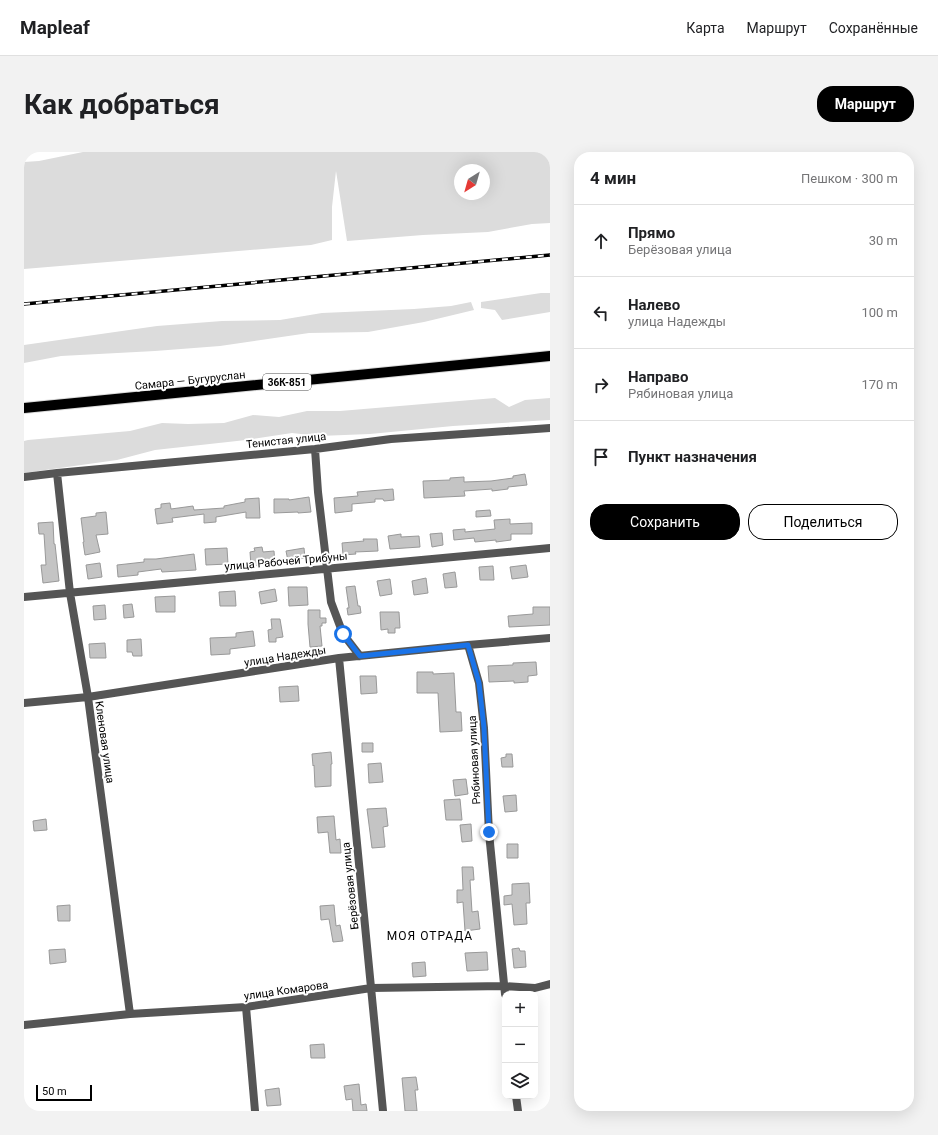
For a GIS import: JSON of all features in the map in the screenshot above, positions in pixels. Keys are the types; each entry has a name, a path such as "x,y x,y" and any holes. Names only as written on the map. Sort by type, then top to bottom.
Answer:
{"main road":[{"name":"Самара — Бугуруслан","path":"24,408 550,356"}],"street":[{"name":"Тенистая улица","path":"24,477 315,449 391,439 550,428"},
{"path":"315,449 318,492 331,602 343,634 360,656"},
{"name":"Кленовая улица","path":"57,473 70,593 88,697 130,1014"},
{"name":"улица Рабочей Трибуны","path":"24,597 550,548"},
{"name":"улица Надежды","path":"24,703 88,697 339,658 550,638"},
{"name":"Рябиновая улица","path":"468,645 479,683 484,728 489,832 505,990"},
{"name":"Берёзовая улица","path":"339,658 383,1111"},
{"name":"улица Комарова","path":"24,1025 130,1014 246,1007 371,988 505,990 535,988 550,984"},
{"path":"246,1007 255,1111"},
{"path":"516,1099 518,1111"}],"shaded area":[{"path":"83,152 550,152 550,223 532,224 488,232 347,241 336,171 332,207 332,240 311,245 24,269 24,162 39,161"},
{"path":"550,293 550,312 502,320 495,310 481,308 481,302"},
{"path":"471,302 474,310 424,322 368,332 309,333 220,346 61,356 24,363 24,345 157,326 222,321 280,320 322,313 414,309 451,306"},
{"path":"495,398 509,407 525,400 550,398 550,420 453,426 370,434 319,436 292,433 246,440 155,450 117,460 24,473 24,441 28,440 130,431 162,423 224,423 253,415 279,417 307,411 340,411"}],"building":[{"path":"525,474 527,485 508,487 508,489 492,491 492,489 464,491 465,496 424,498 423,481 450,480 450,478 464,477 464,482 491,481 513,478 513,476"},
{"path":"393,489 394,500 384,501 383,499 375,499 375,502 352,504 352,511 335,513 334,498 358,496 357,492"},
{"path":"309,497 311,512 274,513 274,499 289,500"},
{"path":"259,498 260,518 246,518 246,512 216,517 216,522 204,523 204,514 172,518 173,522 157,524 155,509 161,508 161,504 170,503 171,509 193,506 194,510 224,508 224,506 245,502 245,499"},
{"path":"490,510 491,516 476,517 476,511"},
{"path":"106,512 108,534 96,535 100,552 85,555 81,518 96,516 96,513"},
{"path":"510,519 510,524 532,523 532,534 511,534 511,540 496,542 496,540 475,542 474,538 454,540 453,530 465,529 465,532 495,529 494,520"},
{"path":"53,522 54,544 59,581 43,583 41,565 46,565 44,534 39,534 38,523"},
{"path":"442,533 443,545 432,547 430,534"},
{"path":"401,534 401,537 419,536 420,547 390,549 388,536"},
{"path":"363,539 377,539 378,551 355,552 356,554 343,555 342,543 364,541"},
{"path":"262,547 263,552 274,551 275,564 251,566 250,552 255,551 254,548"},
{"path":"227,548 228,564 206,565 205,549"},
{"path":"304,548 305,558 288,561 286,551"},
{"path":"194,554 196,570 162,572 161,569 138,572 138,575 118,577 117,565 144,562 144,559"},
{"path":"100,563 102,577 88,579 86,565"},
{"path":"526,565 528,577 512,579 510,567"},
{"path":"493,566 494,580 480,580 479,567"},
{"path":"455,572 457,587 445,588 443,574"},
{"path":"426,578 428,593 414,595 412,581"},
{"path":"390,579 392,594 380,596 377,581"},
{"path":"355,586 358,606 360,606 361,613 348,615 347,608 349,608 346,587"},
{"path":"288,587 307,587 308,605 289,606"},
{"path":"275,589 277,601 261,604 259,592"},
{"path":"235,591 236,606 220,606 219,592"},
{"path":"175,596 175,612 156,612 155,597"},
{"path":"132,604 134,617 124,618 123,605"},
{"path":"105,605 106,619 94,620 93,606"},
{"path":"533,607 550,607 550,625 509,627 508,616 533,614"},
{"path":"308,610 320,610 320,618 326,618 326,623 322,623 322,626 320,626 322,646 310,647"},
{"path":"380,612 399,612 400,628 395,628 395,633 388,633 388,629 381,630"},
{"path":"271,619 280,619 283,637 276,638 276,642 269,642 268,630 272,629"},
{"path":"253,631 255,646 230,649 230,654 211,655 210,638 236,637 236,633"},
{"path":"141,639 142,656 133,656 132,652 127,652 127,640"},
{"path":"105,643 106,658 90,658 89,644"},
{"path":"536,662 537,675 528,676 528,682 489,682 488,666"},
{"path":"417,672 433,672 433,674 454,673 456,712 461,712 462,731 440,732 438,693 417,693"},
{"path":"360,676 376,676 377,693 361,694"},
{"path":"298,686 299,701 280,702 279,687"},
{"path":"362,743 373,743 373,752 362,752"},
{"path":"331,752 331,786 315,787 312,754"},
{"path":"506,754 512,754 513,767 502,767 501,758 506,757"},
{"path":"381,763 383,782 369,783 368,764"},
{"path":"466,779 468,794 455,796 453,780"},
{"path":"516,795 517,811 505,812 503,796"},
{"path":"460,799 462,820 446,820 444,800"},
{"path":"386,808 388,826 383,827 385,847 372,848 367,809"},
{"path":"334,816 336,840 340,839 341,853 330,853 328,832 318,833 317,817"},
{"path":"46,819 47,830 34,831 33,821"},
{"path":"471,824 472,841 462,842 460,825"},
{"path":"507,844 518,844 518,858 507,858"},
{"path":"462,867 473,867 474,880 470,880 472,912 478,911 480,929 465,931 463,902 457,903 457,890 463,890"},
{"path":"529,883 530,903 526,903 527,924 514,925 512,904 504,905 504,896 512,895 512,884"},
{"path":"70,905 70,921 58,921 57,906"},
{"path":"334,905 336,926 340,925 343,941 333,942 329,919 321,920 320,906"},
{"path":"519,948 520,951 525,951 526,967 514,968 512,949"},
{"path":"65,949 66,962 50,964 49,950"},
{"path":"487,952 488,970 467,971 465,953"},
{"path":"425,962 426,976 413,977 412,963"},
{"path":"324,1044 325,1058 311,1058 310,1045"},
{"path":"416,1077 418,1090 415,1090 417,1111 405,1111 402,1078"},
{"path":"359,1084 361,1105 366,1104 367,1111 353,1111 352,1099 346,1100 344,1086"},
{"path":"279,1088 281,1105 267,1106 265,1090"}],"railway":[{"path":"24,304 550,255"}],"district":[{"name":"МОЯ ОТРАДА","path":"430,936"}],"route":[{"path":"343,634 360,656 468,645 479,683 484,728 489,832"}]}
